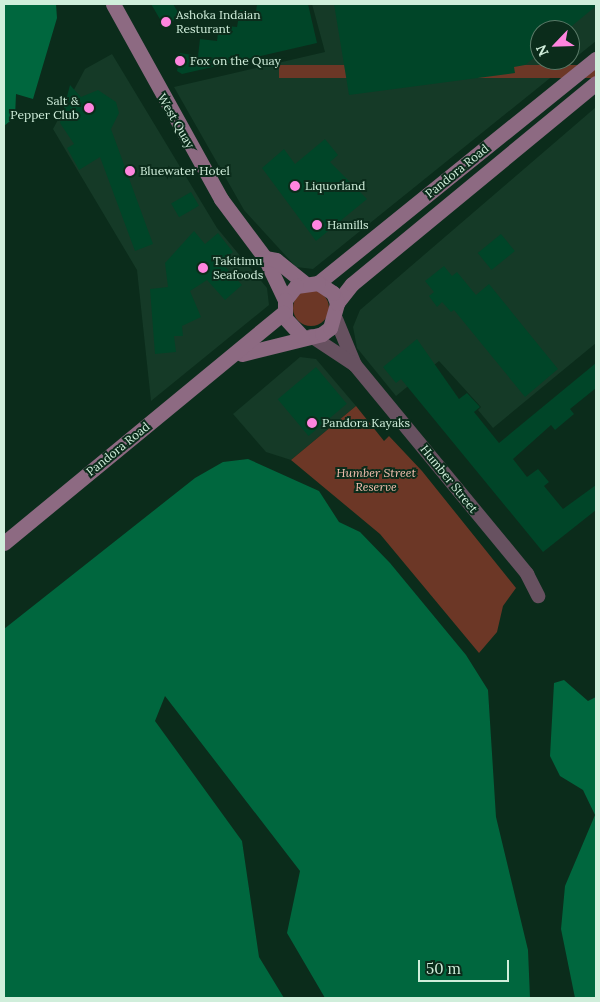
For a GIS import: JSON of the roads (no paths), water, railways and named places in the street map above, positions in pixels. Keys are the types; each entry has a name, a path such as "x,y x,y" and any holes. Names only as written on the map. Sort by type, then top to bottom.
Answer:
{"main road":[{"name":"West Quay","path":"113,4 226,207 265,258 284,306"},
{"name":"Pandora Road","path":"311,283 596,60"},
{"name":"Pandora Road","path":"337,303 352,284 596,83"},
{"name":"West Quay","path":"265,258 276,260 311,283"},
{"path":"233,357 307,336 322,334 336,319 337,303 333,293 311,283 284,306 288,324 307,336"},
{"name":"Pandora Road","path":"4,543 233,357 284,306"}],"street":[{"name":"Humber Street","path":"336,319 355,365 527,574 538,596"},
{"name":"Humber Street","path":"307,336 355,365"}],"place":[{"name":"Ashoka Indaian Resturant","path":"166,22"},
{"name":"Fox on the Quay","path":"180,61"},
{"name":"Salt & Pepper Club","path":"89,108"},
{"name":"Bluewater Hotel","path":"130,171"},
{"name":"Liquorland","path":"295,186"},
{"name":"Hamills","path":"317,225"},
{"name":"Takitimu Seafoods","path":"203,268"},
{"name":"Pandora Kayaks","path":"312,423"}],"park label":[{"name":"Humber Street Reserve","path":"376,480"}]}
